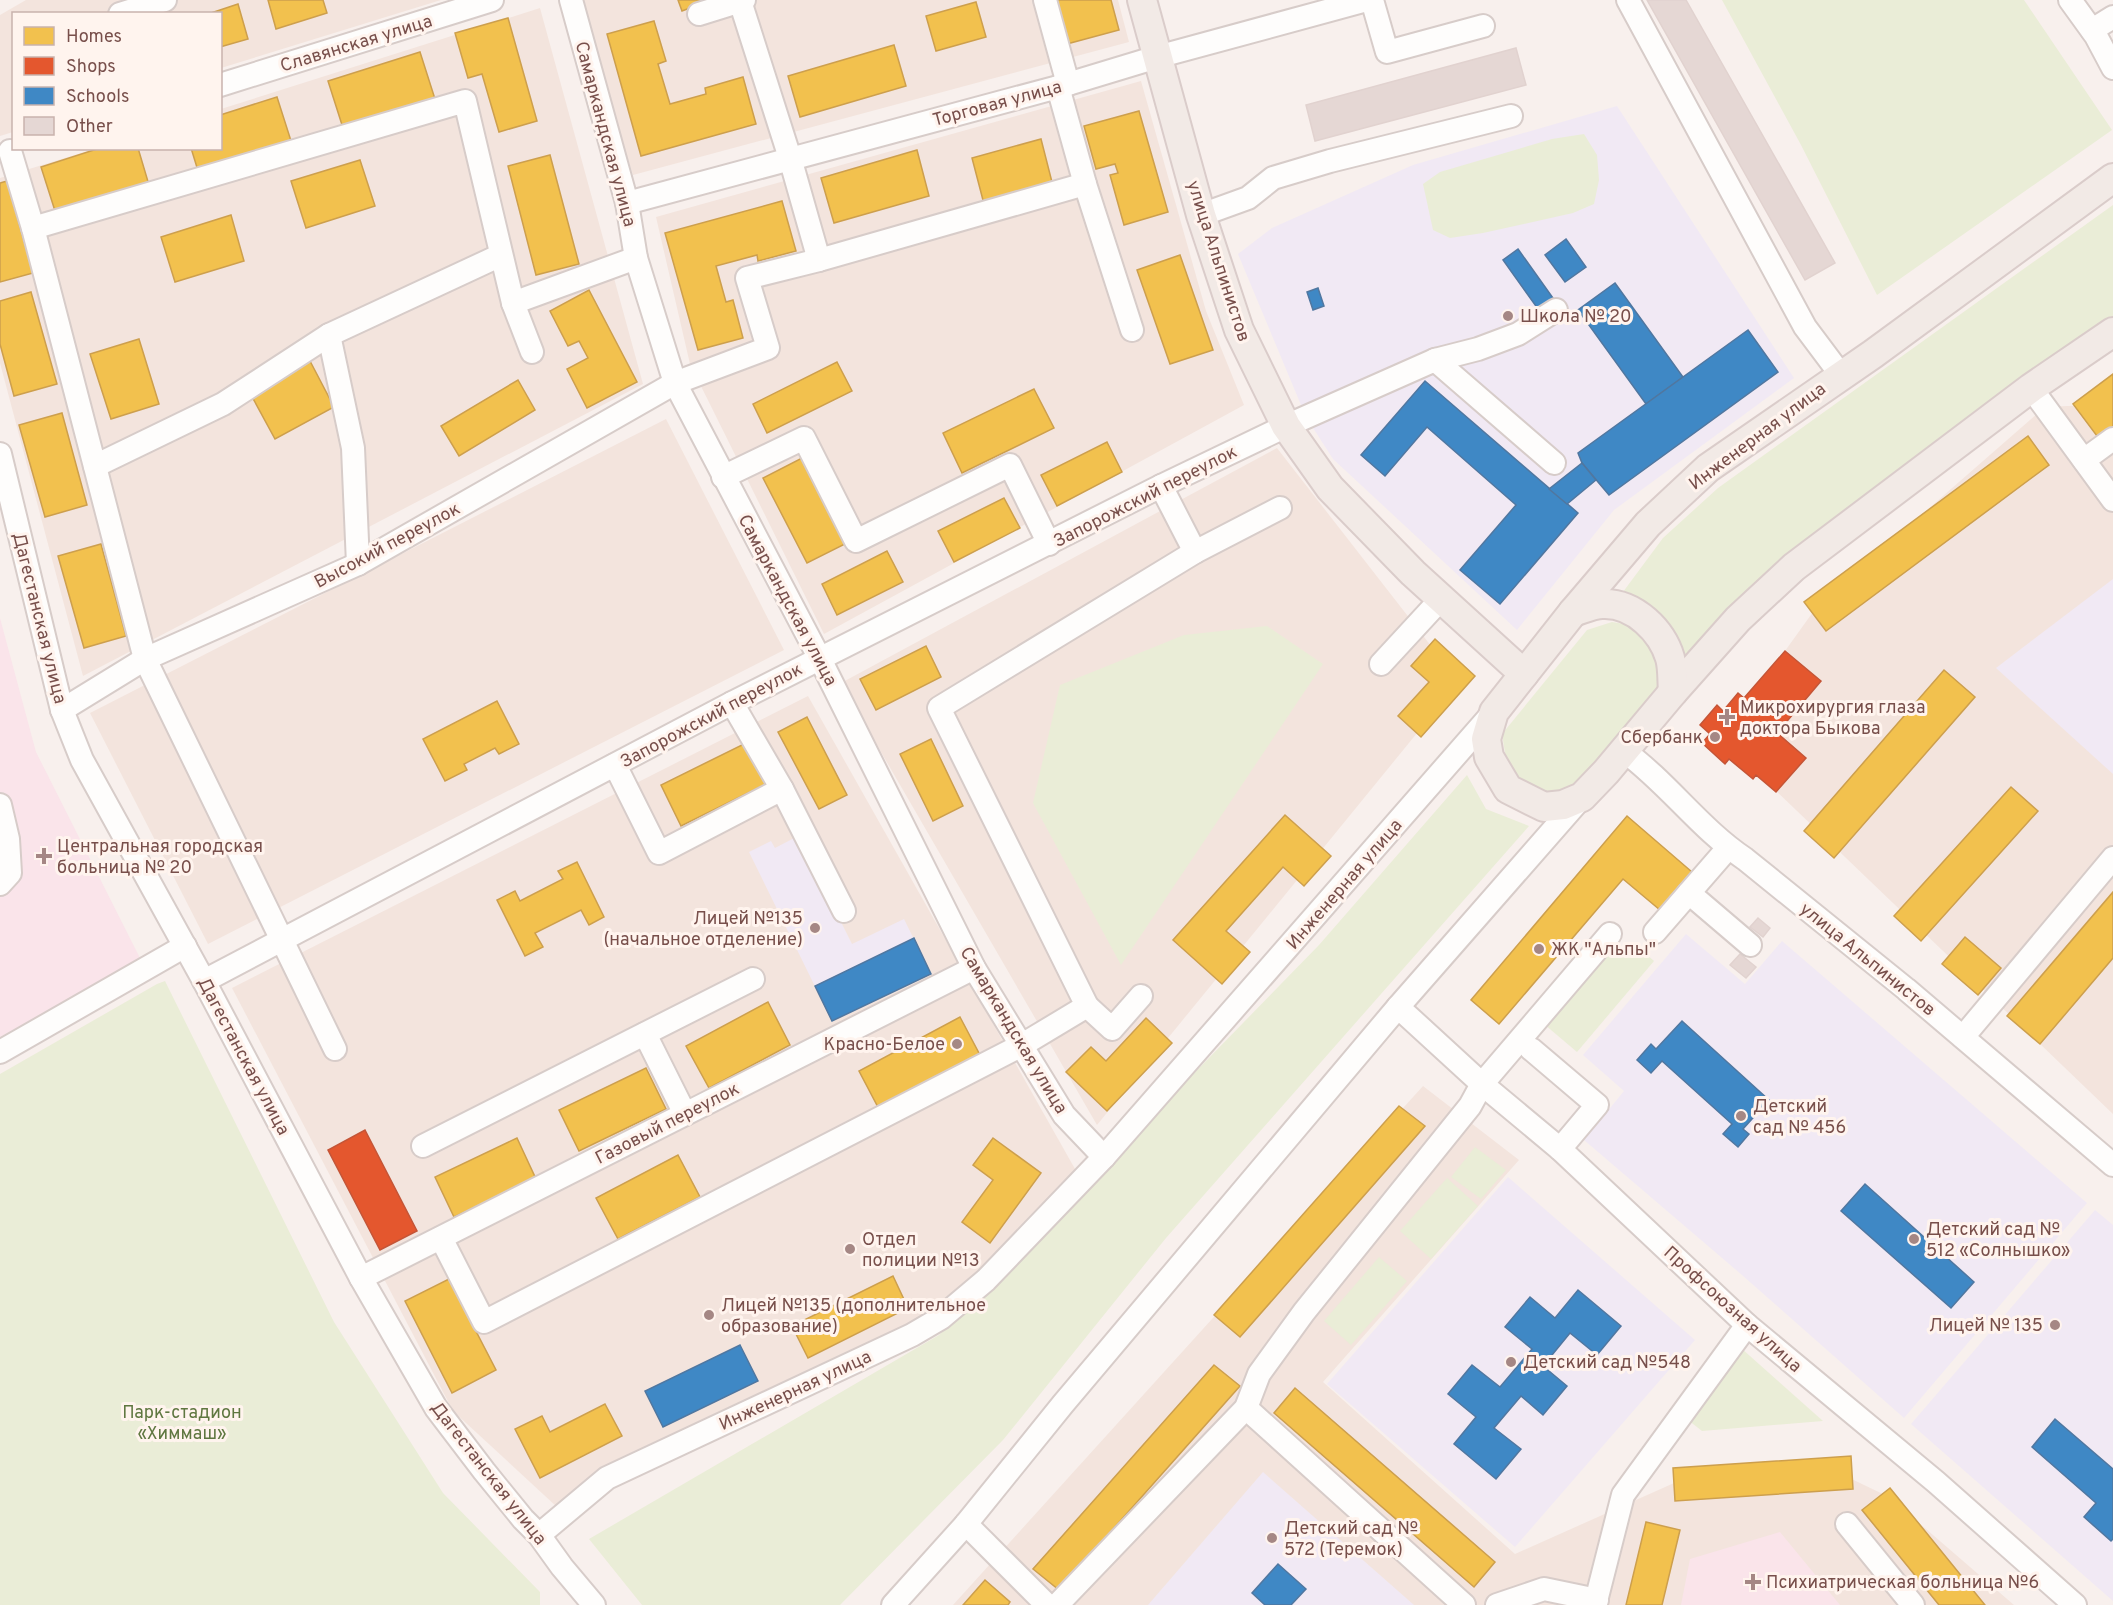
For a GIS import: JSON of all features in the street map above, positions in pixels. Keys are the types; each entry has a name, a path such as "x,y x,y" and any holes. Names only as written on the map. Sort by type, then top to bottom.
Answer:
{"main road":[{"name":"улица Альпинистов","path":"1142,0 1201,215 1239,330 1286,426 1330,488 1441,599 1524,674"},
{"name":"Инженерная улица","path":"1494,712 1573,612 1648,524 1708,468 1882,347 2113,178"},
{"path":"1494,712 1486,739 1489,757 1508,789 1544,807 1563,805 1582,797 1738,619 1794,567 2031,388 2113,332"},
{"path":"1573,612 1604,603 1626,607 1648,623 1657,633 1671,659 1673,692"}],"street":[{"path":"126,12 165,0"},
{"name":"Славянская улица","path":"222,84 492,0"},
{"name":"Самаркандская улица","path":"571,0 627,203 636,258 675,383 820,658 974,968 1064,1115 1104,1157"},
{"path":"1045,0 1085,184 1132,330"},
{"name":"Торговая улица","path":"627,203 1367,0"},
{"path":"1372,0 1387,52 1483,26"},
{"path":"1628,0 1805,327 1841,375"},
{"path":"2070,0 2100,38 2113,68"},
{"path":"699,14 742,1 819,260 1085,184"},
{"path":"2100,38 2113,17"},
{"path":"33,228 465,101 513,303 532,352"},
{"path":"1201,215 1248,198 1273,178 1330,161 1511,116"},
{"path":"10,151 33,228 146,659 335,1049"},
{"path":"95,466 223,404 329,335 501,255"},
{"path":"513,303 636,258"},
{"name":"Высокий переулок","path":"62,710 146,659 358,564 675,383 768,348 747,278 819,260"},
{"name":"Запорожский переулок","path":"204,981 732,703 1161,486 1286,426 1435,360 1478,349 1518,334 1556,310"},
{"path":"329,335 353,448 358,564"},
{"path":"1435,360 1554,463"},
{"path":"2031,388 2113,500"},
{"path":"723,477 804,438 856,541 1010,465 1049,544"},
{"path":"2085,460 2113,439"},
{"name":"Дагестанская улица","path":"0,454 62,710 82,760 204,981 361,1278 436,1408 523,1520 539,1535 594,1605"},
{"path":"1161,486 1195,552"},
{"path":"1141,996 1112,1029 1088,1006 939,708 1195,552 1280,508"},
{"path":"1381,664 1441,599"},
{"path":"732,703 782,789 844,911"},
{"name":"Инженерная улица","path":"539,1535 607,1478 912,1335 941,1318 986,1280 1104,1157 1494,712"},
{"name":"улица Альпинистов","path":"1624,751 1645,766 1728,848 1745,859 1906,989 2113,1165"},
{"path":"615,765 659,853 782,789"},
{"path":"893,1605 966,1524 1063,1404 1398,1006 1582,797"},
{"path":"0,805 8,839 10,873 0,884"},
{"path":"1655,933 1728,848"},
{"path":"1963,1037 2113,858"},
{"path":"1689,893 1750,945"},
{"path":"1057,1605 1246,1408 1259,1374 1304,1312 1470,1106 1482,1084 1610,933"},
{"path":"0,1052 184,946"},
{"name":"Газовый переулок","path":"361,1278 974,968"},
{"path":"423,1146 753,979"},
{"path":"0,1067 105,1006 112,989"},
{"path":"441,1238 484,1322 1022,1046 1088,1006"},
{"name":"Профсоюзная улица","path":"1398,1006 1482,1084 1560,1149 1747,1325 1936,1482 2075,1605"},
{"path":"645,1034 685,1114"},
{"path":"1531,1049 1597,1105 1560,1149"},
{"path":"1497,1605 1544,1589 1596,1602 1623,1495 1747,1325"},
{"path":"1246,1408 1464,1605"},
{"path":"966,1524 1047,1605"},
{"path":"1847,1524 1913,1605"}],"shaded area":[{"path":"26,0 441,0 222,68 222,12 12,12 12,132 0,136 0,15"},
{"path":"577,0 1118,0 1129,42 633,175"},
{"path":"540,8 643,384 83,676 0,363 0,178 91,150 222,150 222,109"},
{"path":"1141,81 1206,311 1244,405 824,634 690,364 656,217"},
{"name":"Школа № 20","path":"1617,106 1794,378 1614,510 1517,630 1333,459 1306,417 1238,254 1272,228 1413,165"},
{"path":"2113,389 2113,1114 1722,739 1818,605 2045,407 2091,405"},
{"path":"666,419 784,650 208,944 90,713"},
{"path":"1277,448 1442,660 1462,678 1097,1125 841,683"},
{"path":"2113,579 2113,774 1996,668"},
{"name":"Центральная городская больница № 20","path":"0,618 36,752 141,960 0,1037"},
{"path":"808,696 1079,1176 931,1317 557,1507 453,1411 232,988"},
{"name":"Лицей №135 (начальное отделение)","path":"798,836 852,944 904,919 931,974 832,1021 749,852 771,841 775,848"},
{"path":"1686,934 1745,984 1782,941 2087,1203 1904,1418 1584,1140 1624,1091 1583,1055"},
{"path":"1423,1086 1519,1160 1323,1382 1515,1554 1692,1475 1835,1471 1889,1497 2014,1605 953,1605"},
{"name":"Детский сад №548","path":"1508,1177 1695,1340 1515,1547 1327,1384"},
{"name":"Лицей № 135","path":"2095,1210 2113,1225 2113,1601 1911,1424"},
{"name":"Детский сад № 572 (Теремок)","path":"1263,1472 1414,1605 1148,1605"},
{"name":"Психиатрическая больница №6","path":"1780,1532 1840,1605 1681,1605 1690,1559"}],"green space":[{"path":"1722,0 2024,0 2112,130 1877,295 1801,145"},
{"path":"1584,134 1597,155 1599,180 1594,204 1573,213 1483,233 1450,238 1433,230 1423,184 1440,172 1552,139"},
{"path":"2113,205 2113,320 1789,555 1734,602 1685,655 1670,627 1620,596 1663,538 1718,488"},
{"path":"1612,622 1631,625 1658,647 1665,673 1658,690 1573,793 1552,799 1518,782 1506,759 1502,734 1587,630"},
{"path":"1267,626 1323,664 1121,965 1033,803 1060,685 1184,635"},
{"path":"1467,775 1486,809 1529,826 1166,1238 1003,1440 840,1605 642,1605 589,1539 939,1335 1319,945"},
{"path":"1638,947 1654,961 1577,1052 1544,1024 1608,948"},
{"name":"Парк-стадион «Химмаш»","path":"165,981 334,1322 443,1493 540,1592 540,1605 0,1605 0,1074"},
{"path":"1475,1147 1506,1170 1481,1199 1451,1177"},
{"path":"1447,1178 1478,1206 1431,1259 1400,1231"},
{"path":"1379,1257 1407,1281 1351,1345 1324,1321"},
{"path":"1741,1348 1823,1421 1702,1431 1688,1420"}],"building: Homes":[{"path":"268,0 323,0 327,13 276,29"},
{"path":"678,0 711,0 682,11"},
{"path":"1111,0 1119,30 1063,45 1051,2"},
{"path":"976,2 986,37 936,51 926,16"},
{"path":"238,4 248,39 222,46 222,12 214,12"},
{"path":"508,18 537,121 499,132 482,74 468,78 455,33"},
{"path":"654,21 666,61 658,64 670,104 706,94 705,88 743,77 756,124 641,156 607,34"},
{"path":"894,45 906,86 800,117 788,76"},
{"path":"420,52 435,99 343,128 328,81"},
{"path":"277,97 292,144 199,174 192,150 222,150 222,114"},
{"path":"1139,111 1168,212 1124,225 1110,175 1118,173 1115,164 1096,169 1084,126"},
{"path":"1041,139 1053,186 984,204 972,158"},
{"path":"94,150 139,150 149,185 56,214 41,167"},
{"path":"917,150 929,196 834,223 821,178"},
{"path":"550,155 579,264 536,275 508,166"},
{"path":"360,160 375,206 306,228 291,181"},
{"path":"7,181 33,273 0,282 0,183"},
{"path":"782,201 796,251 758,261 757,255 716,266 726,302 733,300 743,338 698,350 665,233"},
{"path":"231,215 244,261 175,282 161,237"},
{"path":"1180,255 1213,350 1170,364 1137,270"},
{"path":"589,290 637,382 587,408 567,369 588,358 579,341 568,346 550,311"},
{"path":"31,292 57,384 14,396 0,344 0,301"},
{"path":"139,339 159,404 111,419 90,354"},
{"path":"310,361 334,407 275,439 250,393"},
{"path":"837,362 852,391 767,433 753,404"},
{"path":"2113,374 2113,430 2100,440 2073,404"},
{"path":"518,380 535,410 459,456 441,426"},
{"path":"1034,389 1054,428 962,473 943,433"},
{"path":"62,413 87,505 45,517 19,425"},
{"path":"2028,436 2049,465 1826,631 1804,602"},
{"path":"1107,442 1122,472 1057,506 1041,475"},
{"path":"804,457 847,543 807,563 763,478"},
{"path":"1004,498 1020,528 954,562 938,531"},
{"path":"101,544 126,636 84,648 58,556"},
{"path":"887,551 903,582 837,615 822,584"},
{"path":"1435,639 1475,676 1421,737 1398,716 1429,682 1411,666"},
{"path":"926,646 941,677 876,710 860,679"},
{"path":"1944,670 1975,697 1834,858 1804,831"},
{"path":"497,701 519,744 499,754 495,748 464,764 467,770 445,781 423,739"},
{"path":"807,717 847,795 819,809 778,732"},
{"path":"931,739 963,806 933,821 900,754"},
{"path":"748,742 768,783 681,826 661,785"},
{"path":"2011,787 2038,811 1921,941 1894,916"},
{"path":"1285,815 1331,856 1304,886 1283,867 1226,931 1250,952 1222,984 1173,940"},
{"name":"ЖК \"Альпы\"","path":"1627,816 1692,872 1660,910 1623,879 1499,1024 1471,1000"},
{"path":"577,862 604,917 589,925 581,910 535,933 543,947 525,956 497,900 515,891 520,901 563,879 558,871"},
{"path":"2113,892 2113,958 2040,1044 2007,1016"},
{"path":"1965,937 2001,968 1978,995 1942,964"},
{"path":"768,1002 790,1045 709,1088 686,1046"},
{"path":"960,1017 981,1057 880,1111 859,1071"},
{"path":"1146,1018 1172,1043 1107,1111 1066,1072 1091,1047 1106,1061"},
{"path":"646,1068 666,1109 579,1151 559,1110"},
{"path":"1399,1106 1425,1126 1240,1337 1214,1315"},
{"path":"517,1138 536,1179 454,1217 435,1177"},
{"path":"993,1138 1041,1173 990,1243 962,1222 993,1180 973,1165"},
{"path":"678,1155 700,1197 618,1239 596,1198"},
{"path":"893,1276 908,1308 808,1358 792,1326"},
{"path":"449,1279 496,1370 452,1393 405,1301"},
{"path":"1214,1365 1240,1386 1059,1590 1033,1569"},
{"path":"1295,1388 1495,1562 1474,1587 1274,1413"},
{"path":"605,1404 622,1436 540,1478 515,1429 542,1416 550,1432"},
{"path":"1851,1456 1853,1489 1675,1501 1673,1468"},
{"path":"1890,1488 1985,1605 1939,1605 1862,1510"},
{"path":"1646,1522 1680,1530 1662,1605 1626,1605"},
{"path":"985,1580 1010,1602 1008,1605 963,1605"}],"building: Shops":[{"path":"1785,651 1821,681 1777,733 1806,758 1776,792 1756,775 1753,779 1729,759 1725,764 1702,743 1710,734 1700,725 1717,705 1723,711 1738,693 1744,698"},
{"path":"365,1130 417,1231 380,1250 328,1150"}],"building: Schools":[{"path":"1566,239 1586,267 1565,282 1545,255"},
{"path":"1518,249 1553,298 1538,309 1503,260"},
{"path":"1615,283 1683,377 1646,404 1578,310"},
{"path":"1318,288 1324,306 1313,310 1307,292"},
{"path":"1748,330 1778,372 1609,495 1582,463 1578,453"},
{"path":"1425,381 1578,513 1500,604 1460,570 1516,505 1427,427 1385,476 1361,455"},
{"path":"1582,463 1596,480 1567,504 1549,489"},
{"path":"914,938 931,974 832,1021 815,986"},
{"path":"1682,1021 1769,1100 1743,1129 1749,1134 1738,1147 1723,1134 1732,1124 1662,1061 1651,1073 1637,1060 1651,1044 1656,1049"},
{"path":"1865,1184 1974,1282 1951,1308 1841,1211"},
{"path":"1578,1290 1621,1326 1597,1355 1570,1333 1543,1366 1567,1386 1543,1415 1521,1396 1494,1428 1521,1449 1496,1479 1454,1444 1476,1417 1448,1394 1472,1365 1500,1387 1532,1349 1505,1327 1530,1297 1555,1318"},
{"path":"740,1345 758,1381 663,1427 645,1391"},
{"path":"2055,1419 2113,1469 2113,1539 2111,1541 2084,1517 2096,1503 2032,1447"},
{"path":"1278,1564 1306,1589 1291,1605 1265,1605 1252,1593"}],"building: Other":[{"path":"1647,0 1686,0 1835,263 1805,280"},
{"path":"1516,48 1526,85 1315,141 1306,105"},
{"path":"1758,918 1770,928 1763,937 1750,927"},
{"path":"1740,954 1756,967 1746,978 1730,965"}],"place":[{"name":"Школа № 20","path":"1508,316"},
{"name":"Микрохирургия глаза доктора Быкова","path":"1727,717"},
{"name":"Сбербанк","path":"1715,737"},
{"name":"Центральная городская больница № 20","path":"44,856"},
{"name":"Лицей №135 (начальное отделение)","path":"815,928"},
{"name":"ЖК \"Альпы\"","path":"1539,949"},
{"name":"Красно-Белое","path":"957,1044"},
{"name":"Детский сад № 456","path":"1741,1116"},
{"name":"Детский сад № 512 «Солнышко»","path":"1914,1239"},
{"name":"Отдел полиции №13","path":"850,1249"},
{"name":"Лицей №135 (дополнительное образование)","path":"709,1315"},
{"name":"Лицей № 135","path":"2055,1325"},
{"name":"Детский сад №548","path":"1511,1362"},
{"name":"Детский сад № 572 (Теремок)","path":"1272,1538"},
{"name":"Психиатрическая больница №6","path":"1753,1582"}]}
